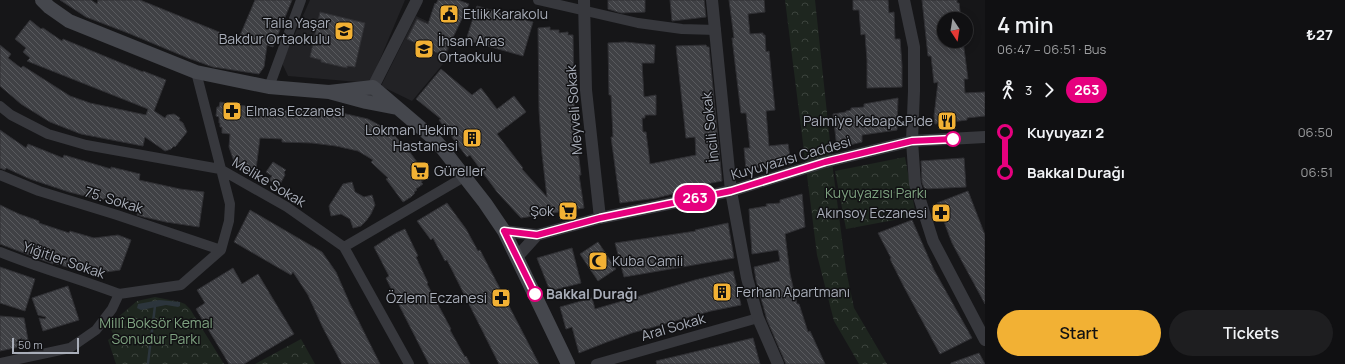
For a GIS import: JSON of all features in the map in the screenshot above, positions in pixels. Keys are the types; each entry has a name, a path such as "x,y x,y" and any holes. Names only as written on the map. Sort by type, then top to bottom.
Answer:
{"main road":[{"path":"42,0 49,7 69,21 196,72 269,87 329,92 366,102 397,108"},
{"path":"329,92 373,87 434,139 504,231 568,364"}],"street":[{"path":"269,87 301,0"},
{"path":"366,102 417,0"},
{"path":"538,0 584,6 638,23 682,29 716,30"},
{"name":"İncili Sokak","path":"712,0 731,191 747,278 758,318 778,364"},
{"path":"904,0 914,48 912,141 915,184 933,241 985,340"},
{"name":"Meyveli Sokak","path":"584,6 586,90 600,218"},
{"path":"0,363 70,348 96,330 112,309 119,294 180,285 221,250 229,222 230,204 196,72"},
{"name":"Melike Sokak","path":"0,106 11,115 48,134 86,145 220,169 287,207 344,247 409,364"},
{"name":"Kuyuyazısı Caddesi","path":"537,235 600,218 731,191 825,162 912,141 985,137"},
{"name":"75. Sokak","path":"0,175 39,191 117,215 221,250"},
{"path":"344,247 464,177"},
{"path":"504,231 537,235"},
{"path":"517,257 537,235"},
{"name":"Yiğitler Sokak","path":"0,252 119,294"},
{"name":"Aral Sokak","path":"596,364 758,318"}],"shaded area":[{"name":"Talia Yaşar Bakdur Ortaokulu","path":"310,0 405,0 370,83 288,76 282,63"},
{"name":"İhsan Aras Ortaokulu","path":"416,16 455,34 443,64 412,101 381,86"},
{"path":"159,300 180,302 180,306 166,305 141,310 137,308 138,304"}],"green space":[{"path":"785,0 815,0 833,170 846,270 854,308 887,364 859,364 834,321 817,255"},
{"name":"Kuyuyazısı Parkı","path":"905,157 916,216 846,229 835,171"},
{"name":"Millî Boksör Kemal Sonudur Parkı","path":"155,297 185,304 190,309 224,364 116,364 108,340 114,336 109,325 137,301"},
{"path":"301,339 315,364 255,364"}],"building":[{"path":"60,0 91,0 97,4 98,0 140,0 224,34 221,42 236,45 255,0 292,0 273,47 267,45 264,67 259,74 213,67 188,58 86,17"},
{"path":"438,0 458,0 469,4 444,56 407,39 417,19 428,24 435,3 436,4"},
{"path":"608,0 645,0 645,12 621,13 608,9"},
{"path":"670,0 704,0 706,17 672,21"},
{"path":"729,0 764,0 765,12 748,14 750,34 763,33 763,35 765,35 766,52 769,51 775,110 766,111 769,146 788,144 791,164 746,169 744,148 750,148 746,113 741,113"},
{"path":"853,0 888,0 889,13 894,12 895,39 900,39 902,87 867,88 865,34 861,35 859,10 853,10"},
{"path":"922,0 957,0 960,12 937,12 937,48 964,48 968,79 964,79 965,93 985,92 985,116 935,124 934,116 938,82 934,83 931,56 928,56"},
{"path":"477,6 533,22 523,56 466,40"},
{"path":"320,12 365,23 355,67 347,66 347,68 321,62 321,60 310,57"},
{"path":"30,20 41,29 43,28 62,41 63,39 166,80 154,111 165,118 167,115 174,114 180,118 179,120 183,123 187,132 175,147 174,146 165,151 145,137 143,146 81,134 50,122 21,104 0,86 0,45 11,54 8,58 21,68 23,66 70,96 90,103 146,115 148,109 27,61 30,58 23,52 26,48 15,39"},
{"path":"550,27 550,30 559,30 559,33 568,32 568,35 573,35 574,103 577,151 584,208 521,218 497,192 470,155 467,157 439,120 441,119 416,99 441,69 472,95 481,88 497,109 514,96 526,112 497,134 523,168 522,169 547,197 539,110 538,28"},
{"path":"625,42 655,45 654,63 642,63 644,97 656,95 656,115 645,115 645,118 642,118 643,132 646,132 650,164 696,155 695,137 686,138 676,46 706,45 709,47 722,181 700,185 701,187 656,198 620,203 611,137 613,137 611,95 609,95 608,43"},
{"path":"898,98 897,130 862,135 862,142 837,148 833,114 846,112 851,110 851,108 864,107 864,104"},
{"path":"220,102 257,108 276,108 276,110 333,111 368,119 390,131 409,151 428,177 421,182 423,184 416,189 417,190 411,197 403,202 386,179 388,178 371,162 373,160 358,151 312,143 282,142 282,139 260,138 256,169 236,167 229,147 230,134 222,133 219,117 216,116 217,107 219,107"},
{"path":"0,130 26,148 28,144 63,158 64,155 111,169 111,167 140,174 139,180 180,189 204,192 199,227 166,222 137,215 139,207 69,192 30,179 6,168 5,170 0,168"},
{"path":"964,158 966,187 925,189 922,183 921,161"},
{"path":"273,162 286,170 279,186 269,180 272,176 266,172"},
{"path":"352,182 355,192 364,197 372,195 375,205 366,221 361,226 353,228 350,219 341,214 331,216 329,206 343,184"},
{"path":"968,191 985,235 985,304 952,243 937,203"},
{"path":"802,194 805,227 785,234 790,274 797,304 799,304 808,332 810,331 825,364 786,364 767,320 754,267 780,261 778,250 752,254 749,209 767,206 766,204 780,203 780,200"},
{"path":"447,203 466,229 478,251 480,250 539,364 499,364 447,260 445,261 433,238 431,240 417,221"},
{"path":"0,205 39,221 39,223 69,233 70,231 94,238 118,235 131,240 120,270 92,274 53,264 0,244"},
{"path":"250,210 322,252 336,272 380,364 342,364 308,295 293,272 291,275 234,242"},
{"path":"912,220 934,270 972,338 940,354 903,285 878,233"},
{"path":"728,223 734,258 624,277 615,243 696,231 695,230"},
{"path":"405,229 418,256 416,257 428,283 427,284 451,329 450,330 470,364 429,364 386,278 389,276 374,247"},
{"name":"Kuba Camii","path":"598,242 616,269 598,281 580,254"},
{"path":"572,248 581,283 550,291 537,258"},
{"path":"0,267 35,279 25,311 0,303"},
{"path":"233,268 242,284 258,274 294,334 244,364 229,364 196,309 205,303 197,290"},
{"path":"733,271 741,305 711,311 632,333 579,353 572,327 566,329 560,307 592,298 595,309 695,280"},
{"path":"68,286 79,320 43,331 39,318 45,319 46,317 38,315 32,298"},
{"path":"0,316 24,318 29,345 0,351"},
{"path":"753,338 760,364 657,364 656,361"},
{"path":"979,353 985,364 951,364 951,363"}],"waterway":[{"path":"148,363 155,306"}],"bus line":[{"name":"263","path":"535,294 504,231 537,235 600,218 731,191 825,162 912,141 953,139"}],"place":[{"name":"Etlik Karakolu","path":"449,14"},
{"name":"Talia Yaşar Bakdur Ortaokulu","path":"344,31"},
{"name":"İhsan Aras Ortaokulu","path":"424,49"},
{"name":"Elmas Eczanesi","path":"232,111"},
{"name":"Palmiye Kebap&Pide","path":"947,121"},
{"name":"Lokman Hekim Hastanesi","path":"472,138"},
{"name":"Güreller","path":"420,171"},
{"name":"Şok","path":"568,211"},
{"name":"Akınsoy Eczanesi","path":"941,213"},
{"name":"Kuba Camii","path":"598,261"},
{"name":"Ferhan Apartmanı","path":"722,292"},
{"name":"Bakkal Durağı","path":"535,294"},
{"name":"Özlem Eczanesi","path":"501,298"}]}
